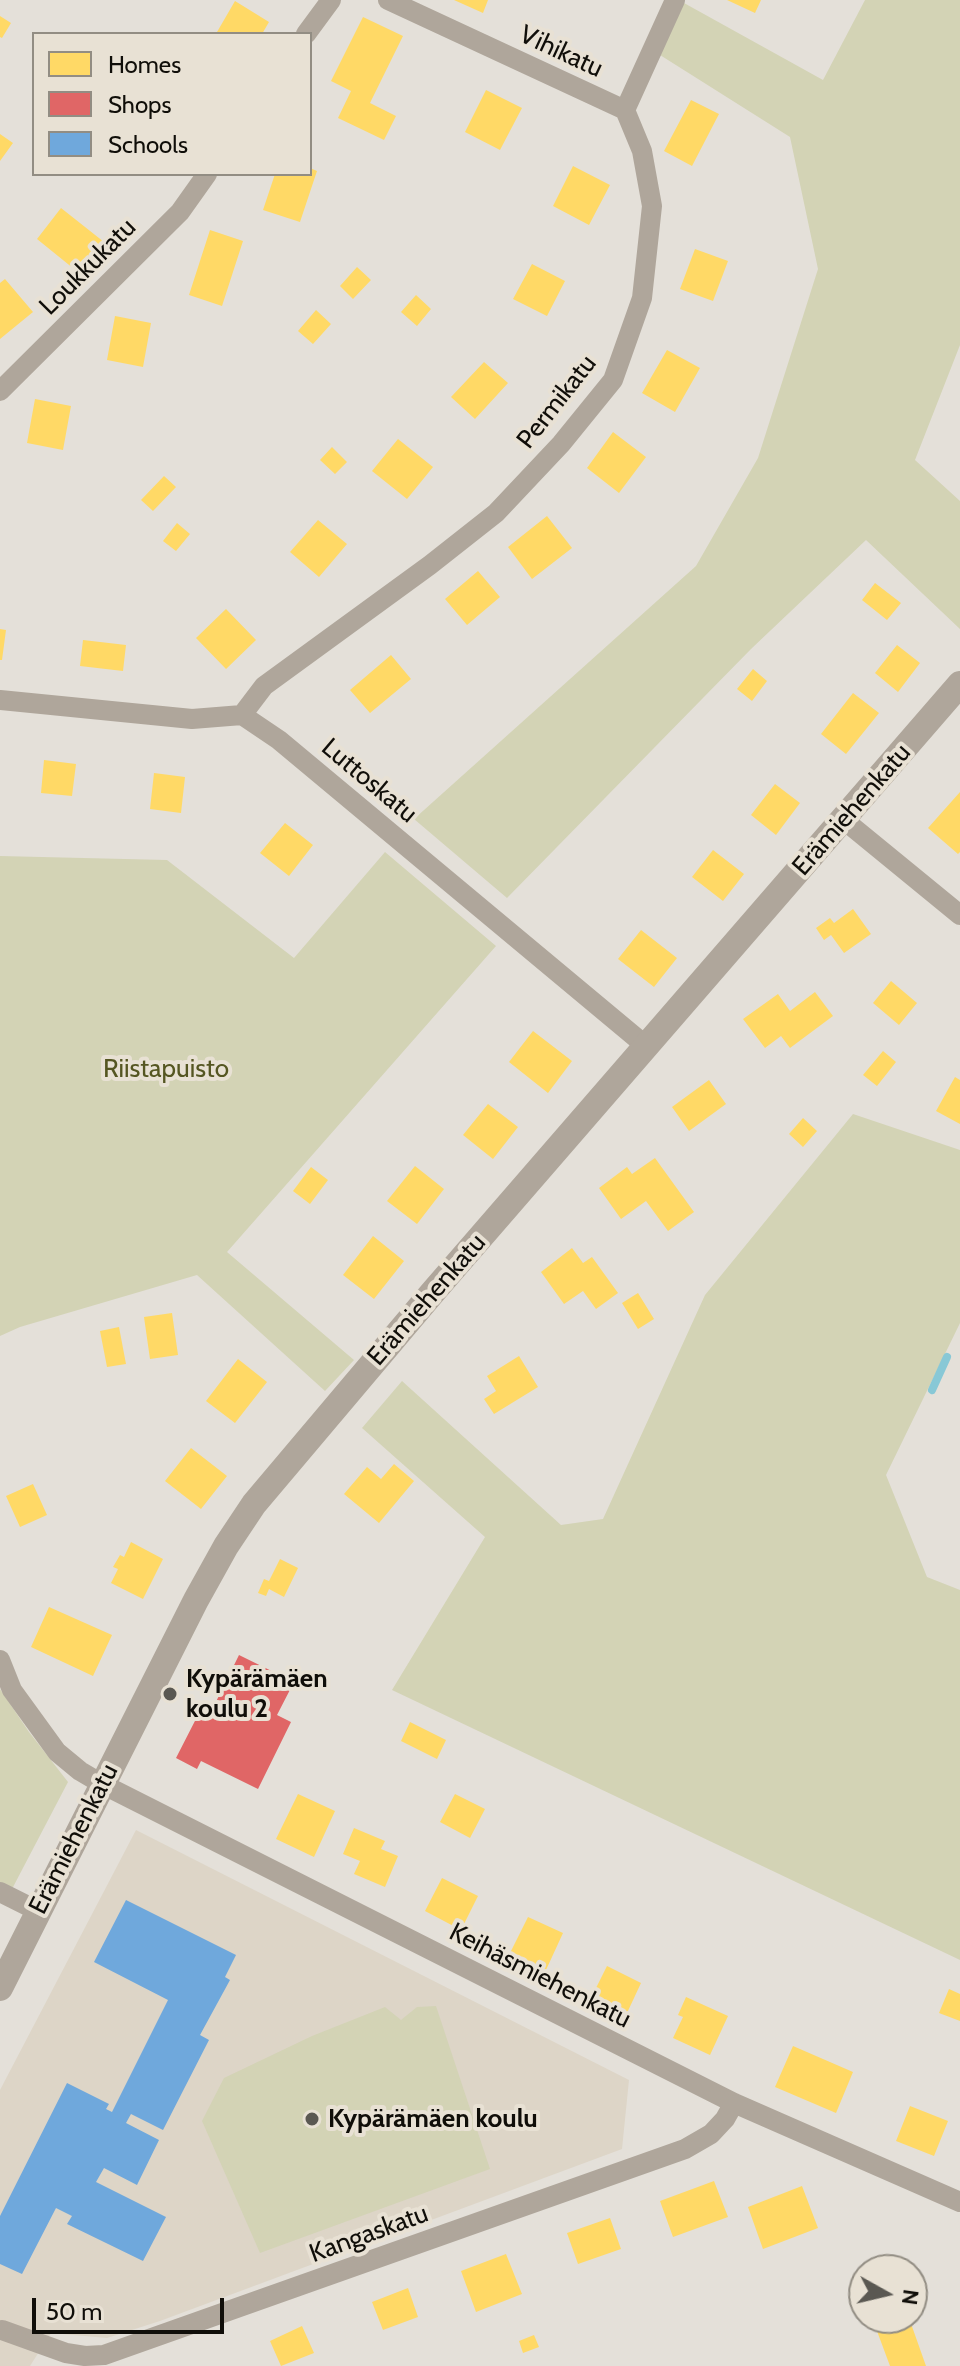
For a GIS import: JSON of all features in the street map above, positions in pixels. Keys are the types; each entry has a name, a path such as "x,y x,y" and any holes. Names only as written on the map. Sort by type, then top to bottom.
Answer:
{"street":[{"path":"307,32 331,0"},
{"name":"Vihikatu","path":"388,0 625,110"},
{"path":"625,110 675,0"},
{"name":"Permikatu","path":"242,715 264,686 496,513 561,444 613,380 642,298 652,206 642,151 625,110"},
{"name":"Loukkukatu","path":"0,391 180,212 206,176"},
{"name":"Erämiehenkatu","path":"0,1988 196,1600 254,1504 960,684"},
{"path":"0,700 192,719 242,715"},
{"name":"Luttoskatu","path":"242,715 279,740 646,1046"},
{"path":"844,820 960,915"},
{"path":"1,1664 12,1690 57,1752 102,1784"},
{"name":"Keihäsmiehenkatu","path":"102,1784 734,2103 960,2202"},
{"path":"0,1892 38,1911"},
{"name":"Kangaskatu","path":"2,2330 66,2353 104,2355 685,2149 711,2134 734,2103"}],"shaded area":[{"name":"Kypärämäen koulu","path":"136,1830 629,2080 622,2149 160,2321 107,2338 51,2333 30,2366 0,2366 0,2090"}],"green space":[{"path":"865,0 960,0 960,345 915,460 960,501 960,629 866,540 751,649 507,898 414,819 696,566 758,458 818,269 790,137 660,55 684,3 823,80"},
{"name":"Riistapuisto","path":"385,852 496,946 227,1252 354,1360 325,1391 197,1275 20,1327 0,1336 0,856 167,860 294,958"},
{"path":"853,1114 960,1150 960,1323 886,1475 927,1577 960,1590 960,1960 392,1690 485,1537 362,1428 402,1381 561,1525 603,1519 705,1295"},
{"path":"0,1689 68,1782 12,1889 0,1882"},
{"path":"436,2006 490,2169 260,2253 202,2121 224,2078 312,2036 385,2007 401,2020 417,2007"}],"building: Homes":[{"path":"454,0 488,0 483,13"},
{"path":"727,0 761,0 755,13"},
{"path":"235,1 269,22 263,32 217,32"},
{"path":"0,16 11,23 2,38 0,37"},
{"path":"363,17 403,36 370,103 396,116 384,140 338,118 351,91 331,81"},
{"path":"486,90 522,108 500,150 465,132"},
{"path":"691,100 719,114 692,166 664,151"},
{"path":"0,134 13,143 0,161"},
{"path":"573,166 610,185 589,225 553,206"},
{"path":"312,169 317,171 300,222 263,210 274,176 312,176"},
{"path":"61,208 104,242 79,273 37,239"},
{"path":"210,230 243,241 222,306 189,295"},
{"path":"695,249 728,261 713,301 680,289"},
{"path":"532,264 565,281 547,316 513,299"},
{"path":"357,267 371,280 353,299 340,286"},
{"path":"5,279 33,312 0,339 0,283"},
{"path":"416,295 431,309 417,326 401,312"},
{"path":"316,310 331,324 313,344 298,331"},
{"path":"115,316 151,323 143,367 107,360"},
{"path":"667,350 700,368 675,412 642,393"},
{"path":"484,362 508,383 475,419 451,397"},
{"path":"35,399 71,406 63,450 27,443"},
{"path":"613,432 646,457 619,493 587,468"},
{"path":"398,439 433,467 407,499 372,471"},
{"path":"332,447 347,462 335,474 320,460"},
{"path":"164,476 176,487 153,511 141,500"},
{"path":"547,516 572,548 532,579 508,547"},
{"path":"318,520 347,544 319,577 290,552"},
{"path":"177,523 190,534 176,551 163,541"},
{"path":"478,571 500,597 467,625 445,599"},
{"path":"875,583 901,603 887,620 862,600"},
{"path":"226,609 256,640 226,669 196,638"},
{"path":"0,629 6,630 2,660 0,660"},
{"path":"83,640 126,645 123,671 80,666"},
{"path":"897,645 920,663 898,692 875,673"},
{"path":"391,655 411,679 370,713 350,690"},
{"path":"753,669 767,681 752,701 737,689"},
{"path":"853,693 879,713 846,754 821,734"},
{"path":"44,760 76,764 72,796 41,793"},
{"path":"154,773 185,777 181,813 150,809"},
{"path":"775,784 800,803 776,835 751,815"},
{"path":"960,792 960,852 958,854 928,828"},
{"path":"285,823 313,845 289,876 260,853"},
{"path":"713,850 744,874 723,901 692,877"},
{"path":"853,909 871,934 844,953 831,935 824,940 816,928 830,918 834,923"},
{"path":"641,930 677,958 654,987 618,959"},
{"path":"891,981 917,1003 899,1025 873,1003"},
{"path":"815,992 833,1016 790,1048 781,1036 765,1048 743,1019 778,994 790,1011"},
{"path":"533,1031 572,1061 548,1093 509,1062"},
{"path":"883,1051 896,1062 877,1086 863,1075"},
{"path":"955,1077 960,1080 960,1124 936,1111"},
{"path":"709,1080 726,1104 689,1131 672,1107"},
{"path":"488,1104 518,1127 493,1159 463,1135"},
{"path":"803,1118 817,1131 803,1147 789,1134"},
{"path":"655,1158 694,1212 668,1231 646,1201 621,1219 599,1188 627,1167 632,1174"},
{"path":"415,1166 444,1189 417,1224 387,1201"},
{"path":"311,1167 328,1180 310,1204 293,1191"},
{"path":"373,1236 404,1261 374,1299 343,1275"},
{"path":"572,1248 583,1263 592,1257 618,1293 596,1309 583,1291 564,1304 541,1272"},
{"path":"638,1293 654,1319 638,1329 622,1303"},
{"path":"172,1313 178,1355 150,1359 144,1317"},
{"path":"119,1327 126,1364 107,1367 100,1331"},
{"path":"519,1356 538,1387 494,1414 484,1399 496,1391 487,1376"},
{"path":"238,1359 267,1382 235,1423 206,1401"},
{"path":"191,1448 227,1476 201,1509 165,1481"},
{"path":"394,1464 414,1481 379,1523 344,1494 367,1467 381,1479"},
{"path":"33,1484 47,1515 20,1527 6,1496"},
{"path":"131,1542 163,1559 143,1599 111,1583 118,1569 113,1567 120,1555 124,1557"},
{"path":"280,1559 298,1568 284,1597 269,1589 266,1596 258,1593 264,1579 269,1581"},
{"path":"49,1607 112,1635 93,1676 31,1647"},
{"path":"410,1722 446,1740 437,1759 401,1741"},
{"path":"298,1794 335,1811 314,1857 276,1839"},
{"path":"455,1794 485,1809 470,1838 440,1822"},
{"path":"354,1828 385,1841 381,1849 398,1856 385,1887 354,1874 360,1861 343,1854"},
{"path":"442,1878 478,1896 461,1930 425,1911"},
{"path":"528,1917 563,1933 546,1970 510,1953"},
{"path":"607,1966 641,1983 627,2013 592,1996"},
{"path":"949,1989 960,1994 960,2021 939,2013"},
{"path":"686,1997 728,2016 710,2055 673,2038 683,2017 678,2015"},
{"path":"793,2046 853,2072 836,2113 775,2087"},
{"path":"910,2106 948,2121 934,2156 896,2141"},
{"path":"714,2181 728,2217 673,2237 660,2201"},
{"path":"802,2186 818,2228 763,2249 748,2207"},
{"path":"610,2218 621,2249 578,2264 567,2233"},
{"path":"506,2254 522,2294 476,2312 461,2271"},
{"path":"408,2288 418,2317 383,2330 372,2302"},
{"path":"302,2326 314,2353 281,2366 270,2341"},
{"path":"878,2334 915,2334 926,2366 890,2366"},
{"path":"534,2335 539,2347 523,2353 519,2341"}],"building: Shops":[{"path":"239,1655 294,1682 277,1715 291,1722 258,1789 201,1761 197,1769 176,1758 198,1715 207,1720"}],"building: Schools":[{"path":"126,1900 236,1955 225,1977 230,1980 200,2035 209,2040 163,2130 131,2114 126,2123 159,2140 137,2185 104,2168 96,2182 166,2217 143,2261 67,2224 72,2216 56,2208 22,2274 0,2264 0,2216 67,2083 109,2104 106,2109 112,2112 168,2000 94,1962"}],"waterway":[{"path":"932,1390 947,1357"}],"place":[{"name":"Kypärämäen koulu 2","path":"170,1694"},
{"name":"Kypärämäen koulu","path":"312,2119"}]}
